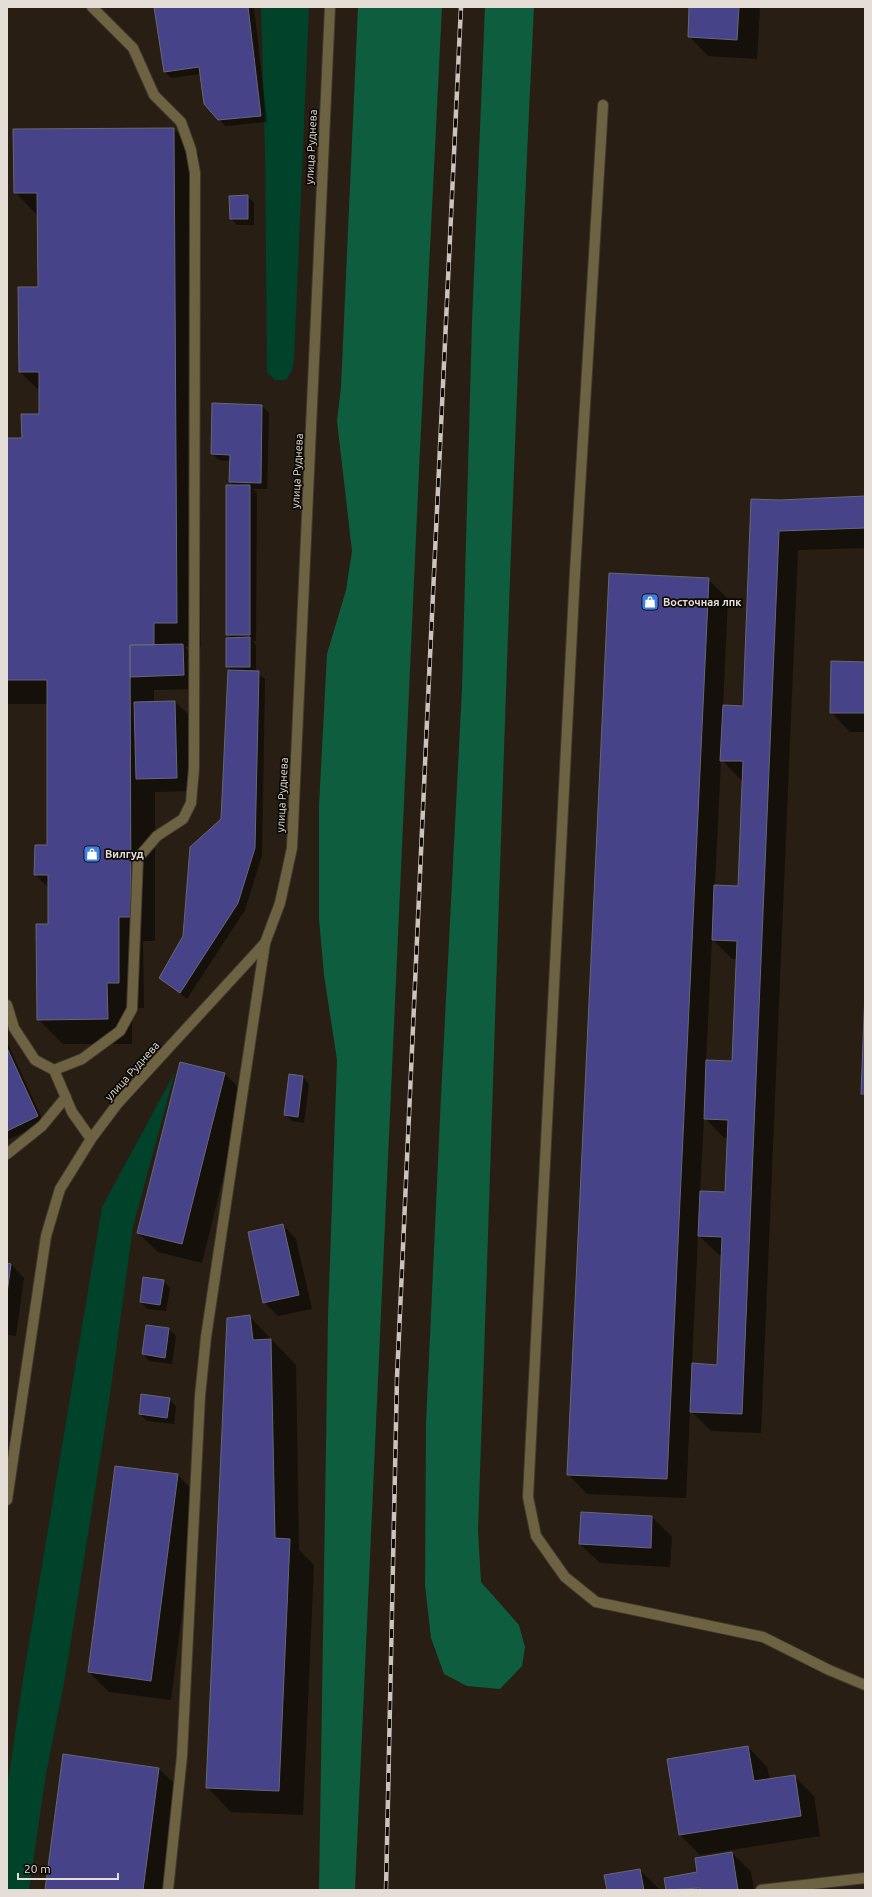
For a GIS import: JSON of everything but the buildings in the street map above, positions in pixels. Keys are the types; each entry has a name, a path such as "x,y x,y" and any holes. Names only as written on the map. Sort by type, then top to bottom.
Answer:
{"street":[{"path":"54,1070 82,1059 120,1031 132,1009 138,858 157,836 183,819 191,803 194,768 195,173 191,150 181,122 154,95 132,48 92,7"},
{"name":"улица Руднева","path":"7,1500 46,1236 60,1189 91,1139 118,1103 265,943 280,903 292,848 330,7"},
{"path":"603,105 576,564 528,1497 536,1536 565,1577 596,1602 763,1637 865,1686"},
{"path":"168,1890 182,1756 200,1396 206,1337 265,943"},
{"path":"7,1005 14,1028 35,1060 54,1070 72,1112 91,1139"},
{"path":"7,1154 42,1126 66,1097"},
{"path":"761,1890 837,1886 865,1878"}],"green space":[{"path":"261,7 309,7 294,360 292,370 286,380 275,380 267,372 265,155"},
{"path":"358,7 442,7 419,470 355,1890 319,1890 328,1317 337,1060 324,975 319,919 319,805 327,654 346,590 352,551 337,421 341,387"},
{"path":"485,7 534,7 517,387 478,1530 481,1582 519,1625 525,1647 522,1666 500,1689 467,1686 444,1674 431,1638 425,1585 426,1423 462,689 472,322"},
{"path":"175,1072 133,1227 108,1409 65,1678 46,1774 29,1890 7,1890 7,1788 23,1679 102,1207"}],"railway":[{"path":"386,1890 397,1378 461,7"}],"place":[{"name":"Восточная лпк","path":"650,602"},
{"name":"Вилгуд","path":"92,854"}]}
